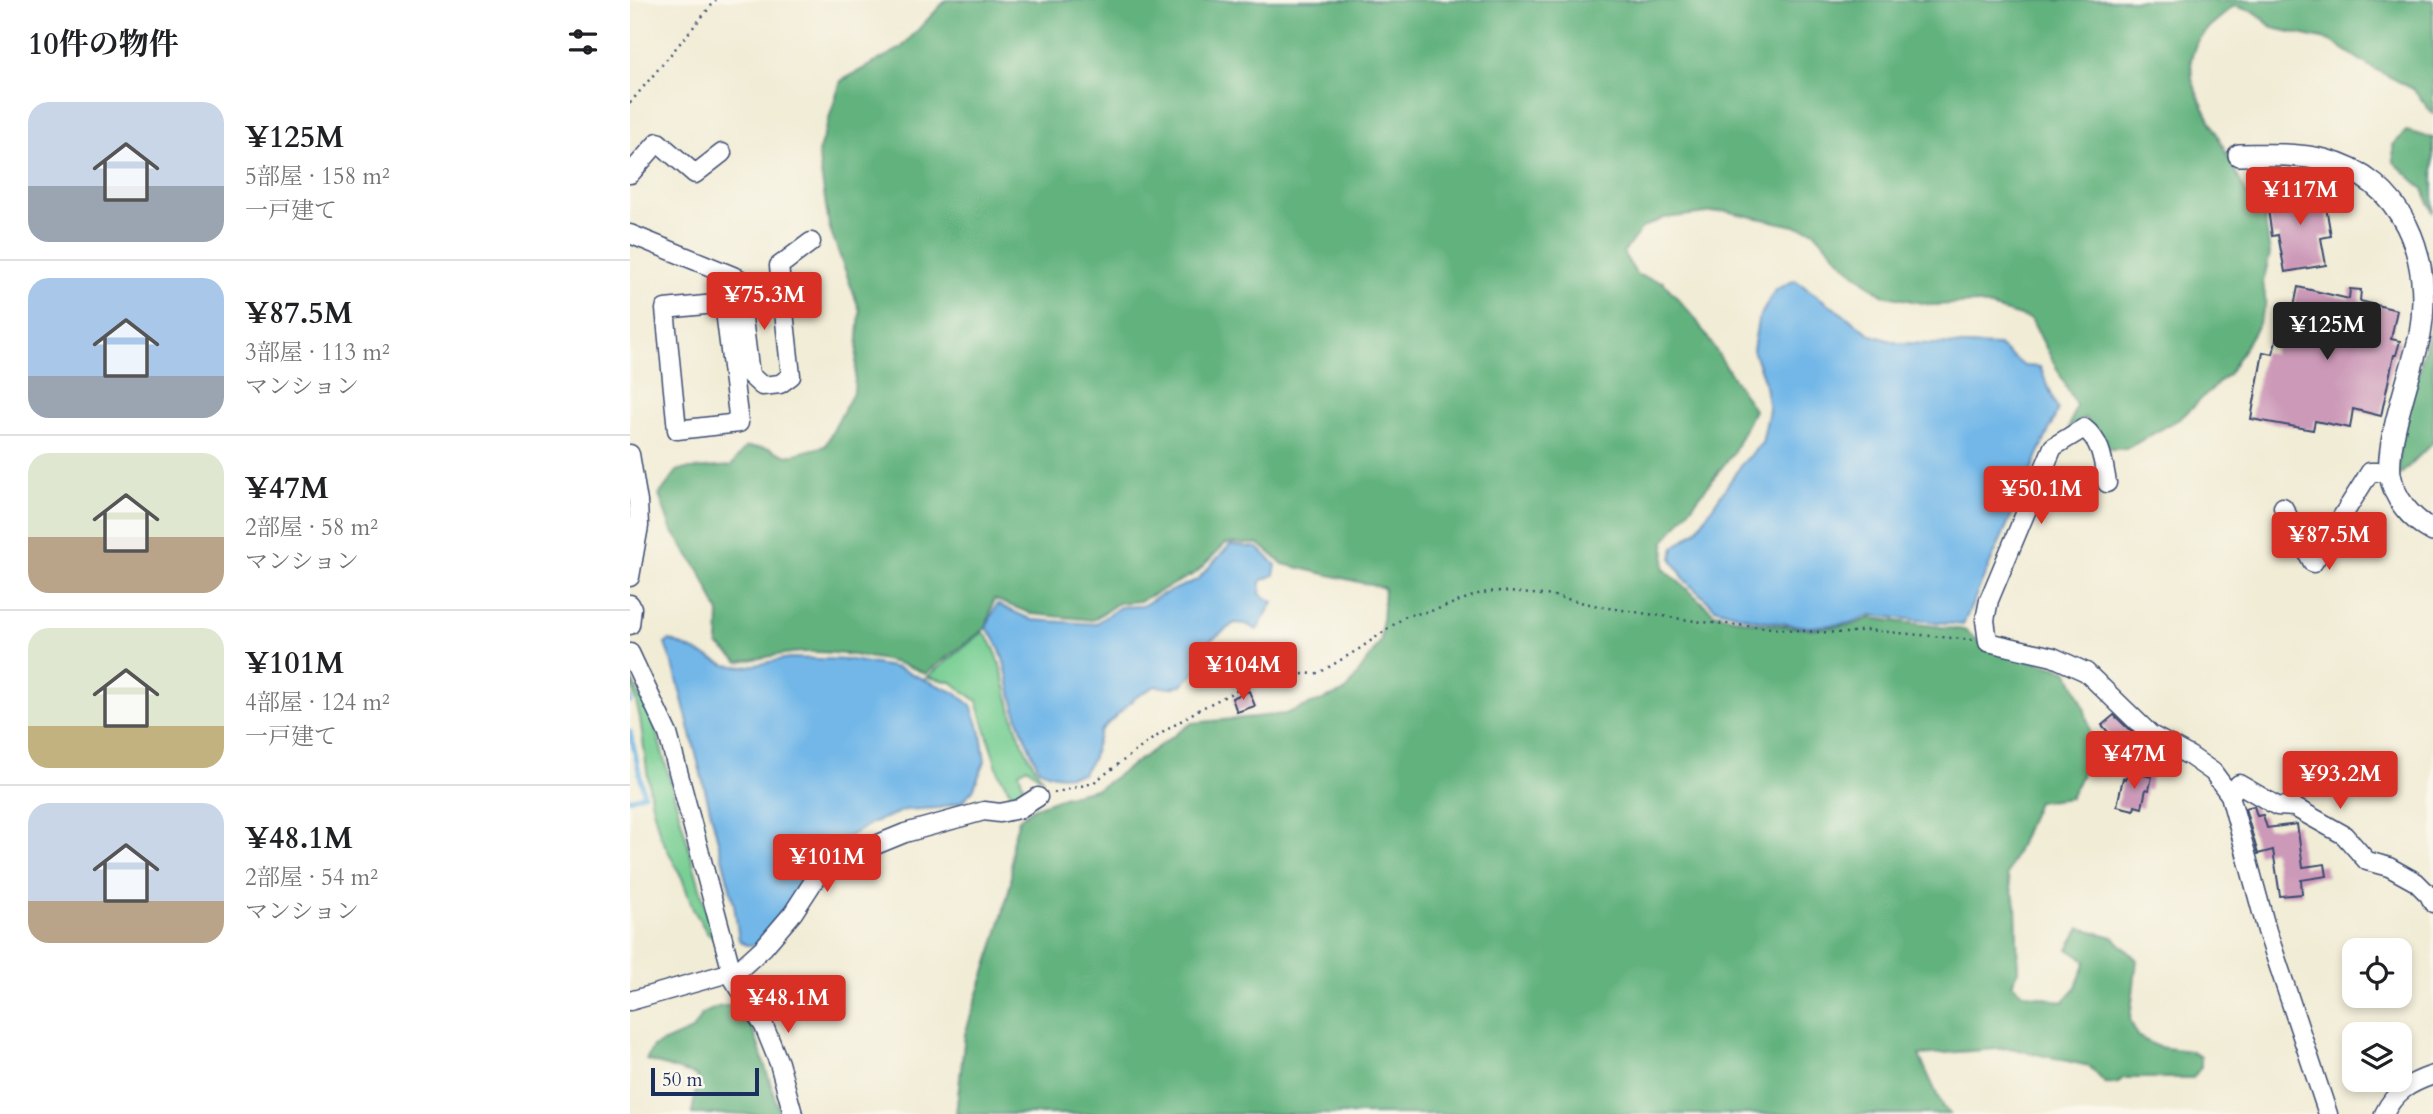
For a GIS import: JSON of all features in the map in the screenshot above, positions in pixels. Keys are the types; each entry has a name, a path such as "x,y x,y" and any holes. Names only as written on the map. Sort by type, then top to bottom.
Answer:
{"street":[{"path":"630,174 658,142 695,174 722,153"},
{"path":"2239,155 2323,160 2353,170 2381,189 2411,232 2422,257 2424,307 2421,333 2392,442 2390,472 2395,494 2407,512 2433,531"},
{"path":"630,234 737,278 750,375 762,386 780,384 791,376 779,266 811,242"},
{"path":"720,271 724,303 739,423 677,430 665,309 724,303"},
{"path":"2107,483 2101,450 2095,436 2084,428 2053,447 1989,600 1985,620 1988,642 2053,657 2086,672 2151,735 2213,772 2231,795 2267,931 2328,1114"},
{"path":"630,454 638,502 630,577"},
{"path":"2283,507 2312,563 2370,472 2390,472"},
{"path":"630,604 630,625"},
{"path":"632,658 667,734 734,980 764,1026 779,1063 793,1114"},
{"path":"2231,795 2239,784 2277,806 2294,807 2344,835 2367,862 2389,867 2416,882 2433,903"},
{"path":"630,1001 742,967 764,947 793,913 821,870 834,862 905,833 984,811 1000,813 1019,809 1038,797"},
{"path":"2385,1114 2389,1103 2410,1083 2433,1075"}],"path":[{"path":"630,103 716,0"},
{"path":"1038,797 1093,783 1151,740 1198,710 1264,677 1319,673 1406,616 1435,610 1481,593 1497,591 1554,596 1602,607 1715,623 1845,634 1867,630 1988,642"}],"green space":[{"path":"946,0 2433,0 2433,114 2413,89 2369,66 2331,41 2273,28 2255,12 2234,6 2197,41 2191,59 2192,79 2199,98 2247,195 2264,213 2270,254 2263,282 2266,304 2259,323 2229,373 2181,418 2126,449 2109,449 2085,418 2069,428 2076,405 2031,319 1977,303 1932,305 1882,295 1847,267 1813,230 1725,211 1664,218 1642,228 1623,253 1637,275 1663,282 1695,318 1754,410 1733,453 1665,541 1664,569 1714,613 1751,622 1809,629 1852,625 1870,618 1964,630 1990,649 2067,670 2088,721 2089,753 2084,771 2070,798 2037,802 2007,875 2016,904 2018,972 2012,984 2023,993 2063,1002 2075,989 2086,961 2068,949 2080,928 2113,937 2137,960 2130,1019 2137,1036 2158,1047 2190,1051 2201,1057 2201,1067 2193,1078 2123,1078 2117,1084 2105,1083 2089,1066 2010,1048 1919,1055 1942,1106 1950,1114 956,1114 965,1034 1011,882 1012,843 1019,819 1033,808 1099,788 1192,723 1285,714 1346,691 1381,641 1384,588 1283,564 1259,544 1226,543 1196,573 1140,601 1118,603 1093,620 1032,614 994,599 986,628 925,674 880,659 822,652 792,653 739,662 718,645 719,613 701,573 671,529 659,495 678,470 731,466 746,447 769,448 787,456 825,446 854,391 860,311 829,226 818,153 841,81 901,48"},
{"path":"2406,131 2433,138 2433,213 2423,189 2394,162 2393,145"},
{"path":"2433,264 2433,442 2399,476 2399,444 2430,330"},
{"path":"983,632 999,661 1020,736 1043,780 1027,767 1019,772 1025,792 1020,802 999,774 977,701 951,682 927,677"},
{"path":"630,677 654,723 714,938 708,934 693,909 682,878 660,835 651,800 640,718"},
{"path":"730,1005 753,1028 780,1114 692,1114 698,1076 646,1060 653,1047 692,1030 702,1014"}],"water":[{"path":"1795,280 1872,335 1898,343 1999,346 2024,366 2040,367 2058,410 1963,625 1870,615 1851,623 1809,627 1752,619 1715,608 1685,580 1672,559 1674,547 1696,531 1742,464 1762,443 1769,410 1764,380 1753,350 1758,320 1775,290"},
{"path":"1230,545 1258,548 1276,565 1274,575 1261,581 1260,594 1273,602 1257,630 1246,624 1235,623 1201,647 1199,669 1182,685 1170,688 1155,686 1135,698 1100,731 1092,760 1082,774 1055,775 1039,769 1018,719 998,645 986,628 997,604 1032,620 1095,624 1120,607 1142,606 1197,580"},
{"path":"670,640 726,665 745,667 789,658 851,660 898,668 956,693 971,705 981,733 985,761 973,790 961,802 939,808 905,810 872,823 833,846 756,945 746,945 739,940 734,904 675,671 665,644"}],"building":[{"path":"2313,186 2315,197 2324,195 2331,236 2321,238 2326,265 2285,272 2278,235 2272,236 2267,203 2272,202 2271,193"},
{"path":"2298,287 2349,299 2350,289 2361,290 2360,301 2397,310 2391,339 2400,341 2394,355 2381,416 2353,409 2350,428 2315,421 2313,430 2251,419 2263,352 2273,354 2284,304 2294,306"},
{"path":"1249,691 1255,706 1237,712 1232,698"},
{"path":"2114,715 2142,742 2132,749 2120,734 2114,739 2102,725"},
{"path":"2128,771 2152,777 2142,808 2135,806 2134,810 2117,806 2123,778 2126,779"},
{"path":"2254,806 2257,816 2263,815 2267,828 2297,824 2303,867 2325,864 2327,876 2301,880 2302,894 2280,896 2273,850 2258,854 2245,808"}],"waterway":[{"path":"630,731 644,794 630,799"}]}
